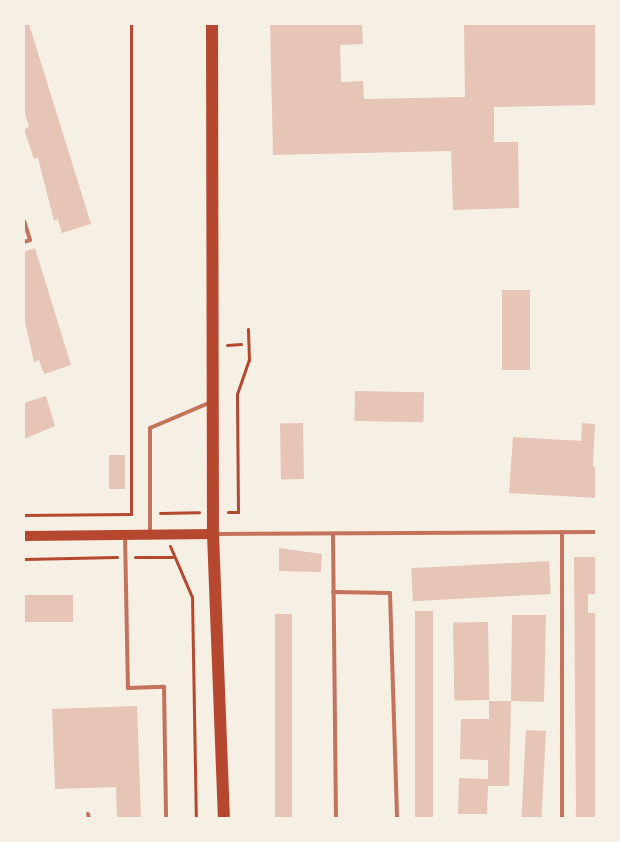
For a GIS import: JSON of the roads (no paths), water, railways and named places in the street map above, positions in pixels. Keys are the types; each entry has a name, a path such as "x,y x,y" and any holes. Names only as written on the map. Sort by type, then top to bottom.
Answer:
{"main road":[{"path":"212,24 212,534 224,818"},
{"path":"24,536 212,534"}],"lane":[{"path":"24,221 30,240 24,242"},
{"path":"150,534 150,428 212,402"},
{"path":"562,532 562,818"},
{"path":"212,534 596,532"},
{"path":"333,534 336,818"},
{"path":"125,535 128,688 164,687 166,818"},
{"path":"333,592 390,593 397,818"}]}
